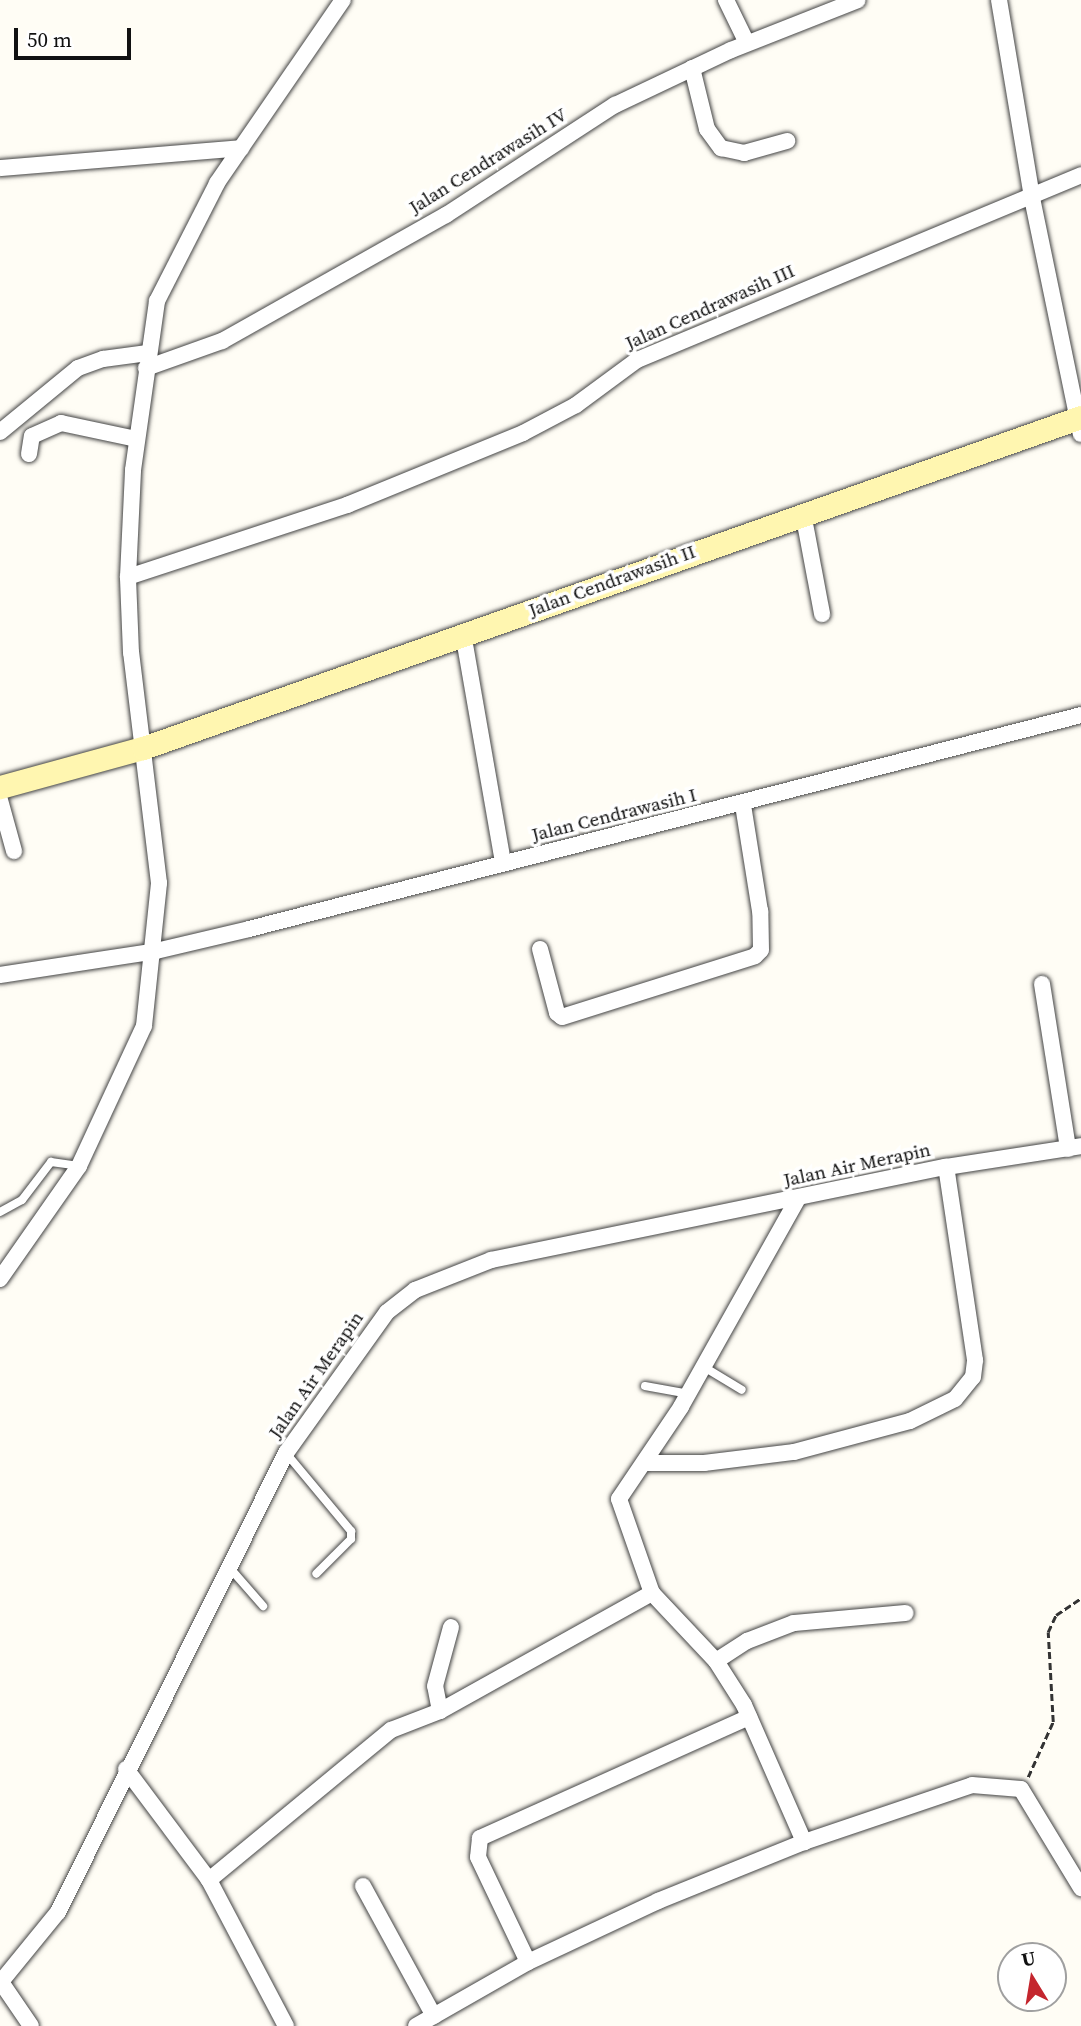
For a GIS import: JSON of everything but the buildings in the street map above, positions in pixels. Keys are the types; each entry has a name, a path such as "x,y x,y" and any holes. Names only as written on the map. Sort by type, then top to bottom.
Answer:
{"street":[{"path":"0,1279 79,1166 116,1097 144,1026 156,951 159,883 143,748 128,577 136,439 147,361 169,268 241,148 343,0"},
{"path":"726,0 747,43"},
{"name":"Jalan Cendrawasih IV","path":"0,432 78,368 103,359 147,361 222,341 446,215 615,105 747,43 858,0"},
{"path":"999,0 1032,198 1080,423"},
{"path":"692,68 707,130 722,148 744,153 787,141"},
{"path":"0,168 241,148"},
{"name":"Jalan Cendrawasih III","path":"128,577 347,505 523,433 576,405 637,360 1032,198 1081,175"},
{"path":"29,454 32,436 61,423 136,439"},
{"name":"Jalan Cendrawasih II","path":"0,787 143,748 803,513 1080,423"},
{"path":"803,513 822,614"},
{"path":"463,633 503,863"},
{"name":"Jalan Cendrawasih I","path":"0,975 156,951 743,805 1081,715"},
{"path":"0,800 14,851"},
{"path":"540,950 557,1013 562,1017 755,956 761,950 760,911 743,805"},
{"path":"1042,985 1074,1147"},
{"name":"Jalan Air Merapin","path":"0,1982 58,1912 126,1769 286,1453 364,1338 415,1290 491,1260 946,1167 1074,1147"},
{"path":"645,1463 704,1463 794,1452 909,1422 955,1399 973,1377 975,1360 946,1167"},
{"path":"797,1199 689,1394 620,1499 652,1593 716,1661 749,1717 804,1842"},
{"path":"209,1880 391,1730 440,1711 652,1593"},
{"path":"716,1661 747,1641 794,1623 906,1613"},
{"path":"440,1711 435,1686 451,1628"},
{"path":"528,1962 478,1857 480,1838 749,1717"},
{"path":"126,1769 209,1880 286,2026"},
{"path":"416,2026 528,1962 804,1842 972,1785 1021,1789 1081,1888"},
{"path":"363,1886 434,2017"},
{"path":"0,1982 31,2026"}],"lane":[{"path":"0,1212 22,1200 51,1161 79,1166"},
{"path":"704,1367 742,1390"},
{"path":"645,1386 689,1394"},
{"path":"286,1453 351,1531 351,1539 316,1574"},
{"path":"229,1567 263,1606"}],"path":[{"path":"1021,1789 1053,1723 1048,1632 1056,1615 1081,1598"}]}
